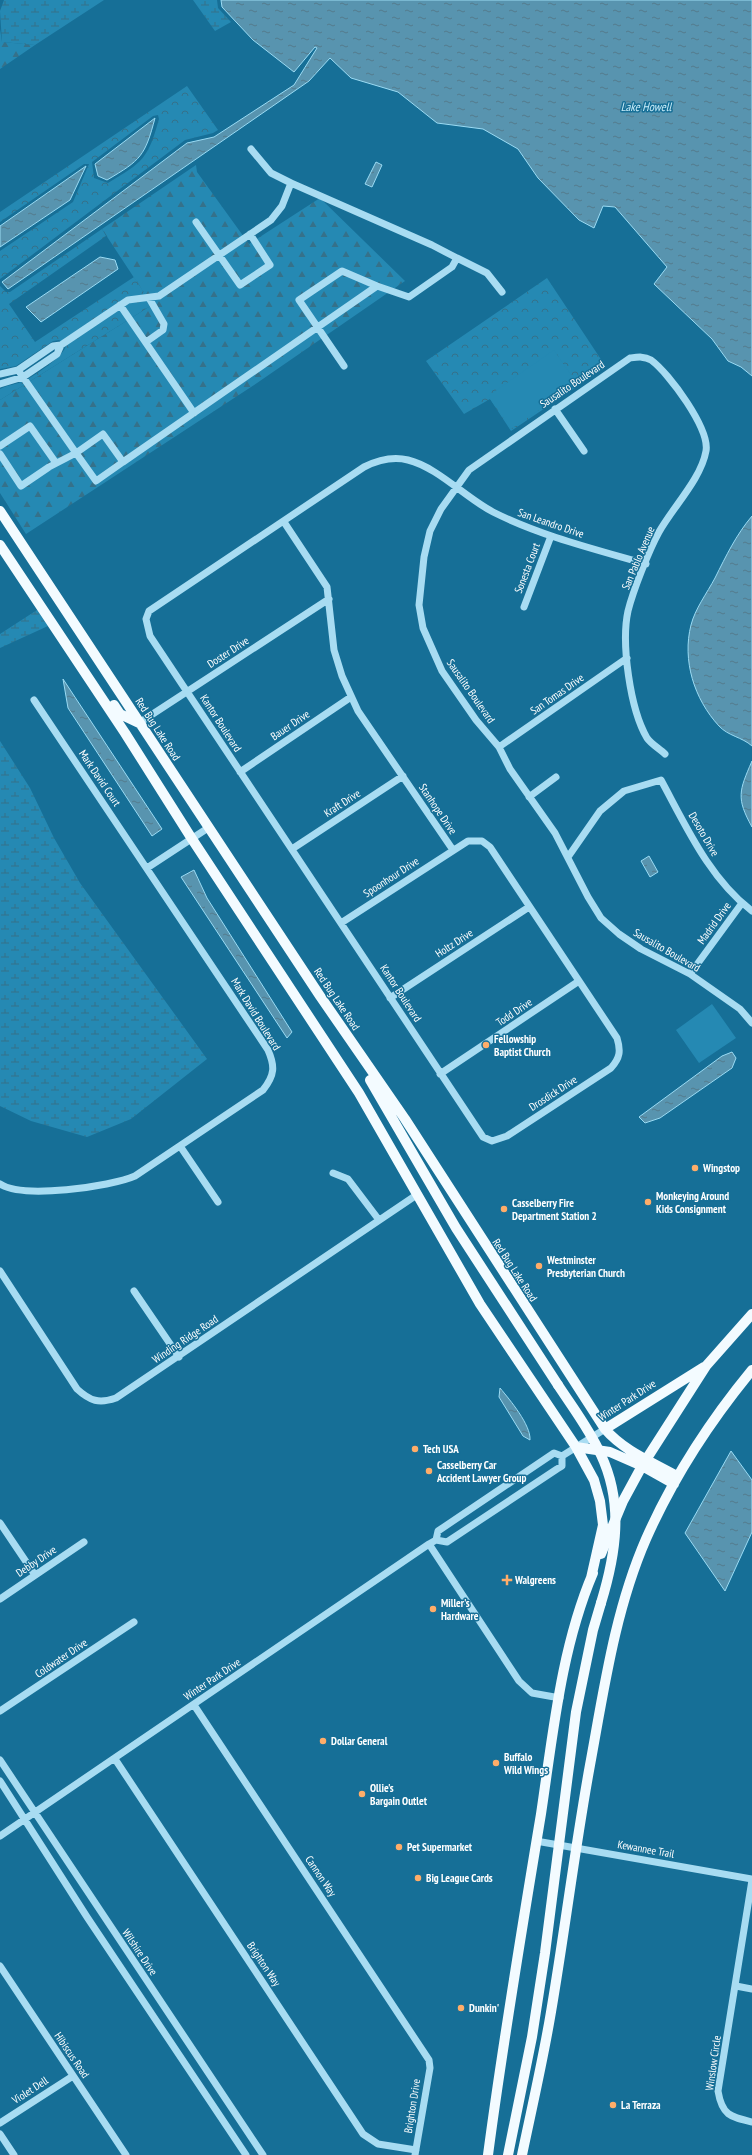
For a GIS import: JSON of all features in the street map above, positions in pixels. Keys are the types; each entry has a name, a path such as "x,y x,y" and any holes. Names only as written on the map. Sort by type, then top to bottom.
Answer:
{"main road":[{"name":"Red Bug Lake Road","path":"0,511 208,828 320,996 405,1119 605,1429 615,1440 644,1463 675,1480"},
{"path":"0,545 359,1094 480,1304 576,1447 594,1480 600,1501 602,1525 590,1578 571,1639 560,1698 502,2050 488,2155"},
{"path":"64,641 75,647 120,714 139,723"},
{"path":"320,996 400,1128 456,1228 602,1455 615,1498 615,1545 612,1568 593,1630 576,1712 557,1844 545,1953 532,2036 508,2155"},
{"path":"590,1578 623,1502 644,1463 706,1366 752,1314"},
{"name":"Winter Park Drive","path":"605,1429 706,1366"},
{"path":"522,2155 551,2010 575,1848 611,1652 630,1582 643,1546 675,1480 716,1418 752,1370"},
{"name":"Red Bug Lake Road","path":"576,1447 610,1452 644,1463"}],"street":[{"path":"251,149 271,174 425,242 488,273 502,292"},
{"path":"0,374 18,370 53,346 61,345 128,300 158,296 271,220 282,206 291,183"},
{"path":"196,222 240,285 270,265 250,234"},
{"path":"344,366 299,300 342,271 377,286 409,297 452,267 457,258"},
{"path":"18,370 96,481 377,286"},
{"path":"146,342 163,330 164,324 149,298"},
{"path":"120,305 194,413"},
{"path":"0,384 23,377 57,354 61,345"},
{"name":"San Pablo Avenue","path":"630,358 642,357 650,360 666,375 679,391 700,426 706,450 701,465 659,532 628,611 625,634 631,689 648,739 665,754"},
{"name":"Sausalito Boulevard","path":"630,358 487,456 469,470 441,509 430,531 424,557 419,605 420,613 423,628 442,671 476,720 499,747 510,769 555,833 591,902 602,918 619,934 641,949 690,974 740,1009 752,1023"},
{"path":"555,409 584,451"},
{"path":"0,446 30,426 56,463"},
{"path":"0,454 21,486 56,463 76,453 104,434 123,462"},
{"name":"Kantor Boulevard","path":"456,487 410,460 386,458 364,467 149,611 146,619 150,636 342,923 476,1129 483,1137 492,1140"},
{"name":"San Leandro Drive","path":"456,487 491,511 514,522 551,536 646,564"},
{"name":"Stanhope Drive","path":"284,522 327,587 330,627 334,650 342,676 358,711 453,850 468,841 476,840 490,847 617,1038 620,1047 620,1055"},
{"name":"Sonesta Court","path":"524,607 551,536"},
{"name":"Doster Drive","path":"139,723 329,599"},
{"name":"San Tomas Drive","path":"499,747 627,658"},
{"name":"Bauer Drive","path":"240,772 351,697"},
{"name":"Mark David Court","path":"34,700 147,868"},
{"name":"Kraft Drive","path":"292,849 403,776"},
{"path":"529,797 556,777"},
{"name":"Desoto Drive","path":"568,857 600,811 624,791 661,780 704,860 742,903 752,911"},
{"path":"147,868 208,828"},
{"name":"Spoonhour Drive","path":"342,923 453,850"},
{"name":"Mark David Boulevard","path":"0,1184 15,1190 32,1191 119,1183 135,1176 263,1090 274,1073 273,1063 268,1050 147,868"},
{"name":"Madrid Drive","path":"690,974 742,903"},
{"name":"Holtz Drive","path":"390,998 529,907"},
{"name":"Todd Drive","path":"440,1074 579,981"},
{"name":"Drosdick Drive","path":"492,1140 507,1136 611,1068 620,1055"},
{"path":"180,1146 218,1202"},
{"path":"333,1173 348,1179 379,1220"},
{"name":"Winding Ridge Road","path":"0,1271 77,1389 86,1397 95,1402 106,1402 116,1398 179,1357 418,1194"},
{"path":"134,1291 179,1357"},
{"name":"Winter Park Drive","path":"562,1456 605,1429"},
{"name":"Winter Park Drive","path":"436,1540 438,1531 554,1453 562,1456"},
{"name":"Winter Park Drive","path":"0,1836 429,1544 436,1540 447,1542 562,1466 562,1456"},
{"path":"0,1523 35,1575"},
{"name":"Debby Drive","path":"0,1599 84,1542"},
{"path":"429,1544 519,1681 532,1693 560,1698"},
{"name":"Coldwater Drive","path":"0,1712 134,1622"},
{"name":"Cannon Way","path":"194,1705 429,2060"},
{"name":"Brighton Way","path":"115,1758 364,2134 378,2144 416,2153"},
{"name":"Wilshire Drive","path":"0,1760 263,2155"},
{"path":"0,1781 87,1917 246,2155"},
{"name":"Kewannee Trail","path":"536,1841 752,1880"},
{"name":"Winslow Circle","path":"752,1880 718,2091 720,2104 724,2111 733,2118 752,2122"},
{"path":"87,1917 98,1908"},
{"name":"Hibiscus Road","path":"0,1966 126,2155"},
{"path":"736,1986 752,1989"},
{"path":"185,2064 196,2055"},
{"name":"Brighton Drive","path":"416,2153 429,2060"},
{"name":"Violet Dell","path":"0,2123 73,2076"},
{"path":"0,2134 14,2155"}],"green space":[{"path":"4,0 104,0 35,45 2,42 0,11"},
{"path":"193,0 217,0 218,8 231,22 215,31"},
{"path":"0,29 2,42 35,45 0,69"},
{"path":"187,86 218,130 213,133 185,140 0,279 0,251 73,202 89,164 84,164 0,222 0,212","holes":["158,115 159,119 151,143 137,164 108,183 94,178 92,162 153,116"]},
{"path":"196,165 197,172 249,244 320,198 405,281 257,383 26,534 0,493 0,400 152,305 102,229"},
{"path":"102,229 106,236 9,304 35,342 134,277 152,305 0,400 0,389 24,381 41,370 60,355 66,345 59,340 53,341 16,366 0,369 0,286 6,292 10,292"},
{"path":"547,278 606,367 511,431 490,399 464,414 426,361"},
{"path":"554,350 577,384 511,429 488,396"},
{"path":"37,610 48,626 0,648 0,634"},
{"path":"0,741 30,788 54,838 80,883 207,1059 131,1119 87,1137 31,1121 0,1106"},
{"path":"712,1004 736,1038 699,1063 676,1030"}],"water":[{"name":"Lake Howell","path":"221,0 752,0 752,376 741,367 728,361 712,339 654,284 667,267 615,207 603,206 594,228 579,220 538,178 518,149 483,129 437,123 398,92 351,78 330,58 309,81 8,289 2,282 187,143 214,137 294,85 317,48 315,47 294,72 253,40 222,7"},
{"path":"155,118 148,141 140,156 134,162 107,180 98,176 95,164"},
{"path":"376,162 382,165 372,187 365,184"},
{"path":"86,166 70,200 0,247 0,226"},
{"path":"100,257 115,260 118,269 41,322 26,307"},
{"path":"752,516 752,746 723,729 710,715 703,704 692,678 688,652 691,625 695,613 732,546"},
{"path":"63,679 162,829 152,836 68,708"},
{"path":"752,761 752,827 743,809 741,794 744,780"},
{"path":"649,856 658,872 650,877 641,861"},
{"path":"194,870 207,898 292,1032 287,1038 181,877"},
{"path":"732,1052 736,1058 732,1068 660,1118 645,1123 639,1117 722,1056"},
{"path":"500,1388 524,1420 530,1440 523,1436 499,1397"},
{"path":"731,1451 752,1480 752,1532 725,1591 685,1533"}],"place":[{"name":"Fellowship Baptist Church","path":"486,1045"},
{"name":"Wingstop","path":"695,1168"},
{"name":"Monkeying Around Kids Consignment","path":"648,1202"},
{"name":"Casselberry Fire Department Station 2","path":"504,1209"},
{"name":"Westminster Presbyterian Church","path":"539,1266"},
{"name":"Tech USA","path":"415,1449"},
{"name":"Casselberry Car Accident Lawyer Group","path":"429,1471"},
{"name":"Walgreens","path":"507,1580"},
{"name":"Miller's Hardware","path":"433,1609"},
{"name":"Dollar General","path":"323,1741"},
{"name":"Buffalo Wild Wings","path":"496,1763"},
{"name":"Ollie's Bargain Outlet","path":"362,1794"},
{"name":"Pet Supermarket","path":"399,1847"},
{"name":"Big League Cards","path":"418,1878"},
{"name":"Dunkin'","path":"461,2008"},
{"name":"La Terraza","path":"613,2105"}]}
